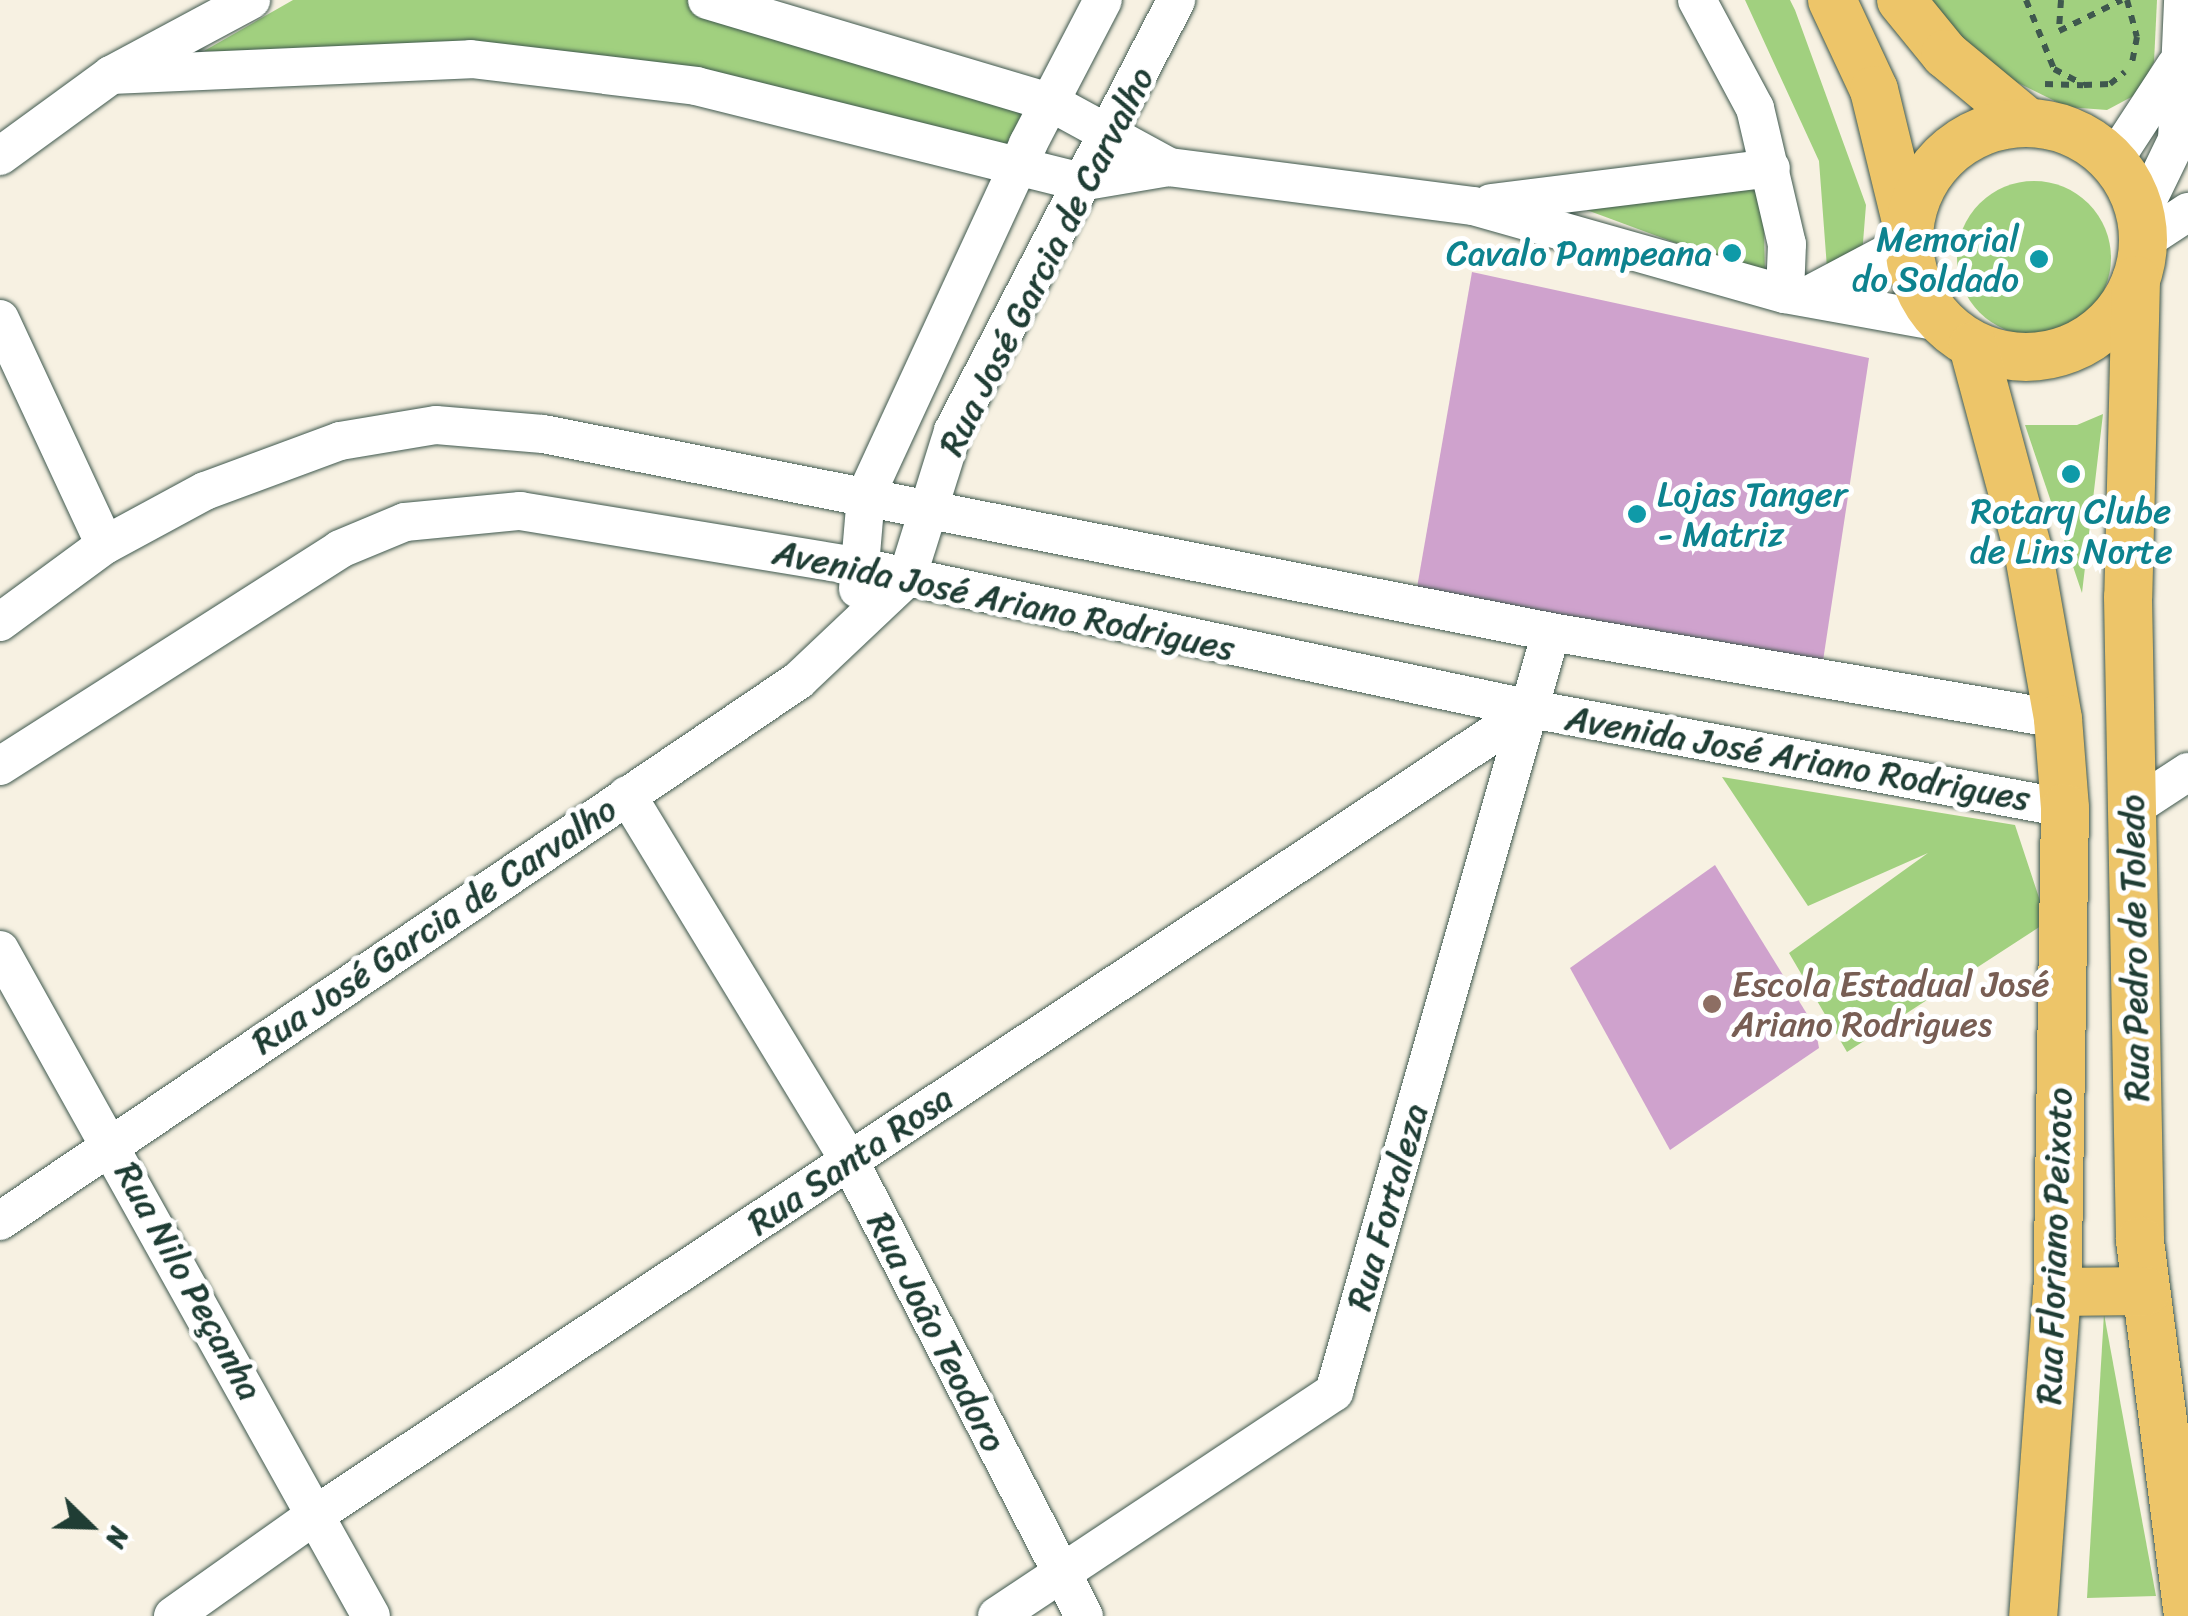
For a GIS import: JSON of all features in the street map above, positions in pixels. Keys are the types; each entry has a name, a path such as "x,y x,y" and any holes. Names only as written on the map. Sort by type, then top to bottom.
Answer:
{"main road":[{"path":"1832,0 1874,90 1918,288 1957,334 2011,357 2050,356 2087,340 2116,314 2140,245 2114,160 2058,126 2026,121 1960,142 1916,195 1908,236"},
{"path":"1901,0 1945,54 2026,121"},
{"name":"Rua Pedro de Toledo","path":"2140,245 2128,597 2132,998 2146,1291 2173,1371 2188,1614"},
{"name":"Rua Floriano Peixoto","path":"1957,334 2028,550 2058,719 2065,808 2057,1292 2033,1616"},
{"path":"2057,1292 2146,1291"}],"street":[{"path":"0,156 111,75 251,0"},
{"path":"707,0 1050,102 1112,130 1169,167"},
{"name":"Rua José Garcia de Carvalho","path":"861,622 856,566 866,495 1017,169 1103,0"},
{"name":"Rua José Garcia de Carvalho","path":"0,1221 799,680 907,578 953,430 1080,182 1112,130 1176,0"},
{"path":"1696,0 1755,108 1771,168 1795,296"},
{"path":"2140,245 2177,140 2183,105 2176,65 2183,0"},
{"path":"111,75 471,59 696,86 1080,182 1169,167 1474,206 1795,296 1957,334"},
{"path":"2114,160 2176,65"},
{"path":"1474,206 1771,168"},
{"path":"2140,245 2188,212"},
{"path":"1795,296 1908,236"},
{"path":"0,319 106,545"},
{"name":"Avenida José Ariano Rodrigues","path":"0,622 106,545 205,491 340,441 436,425 543,434 1551,632 2058,719"},
{"name":"Avenida José Ariano Rodrigues","path":"0,766 340,548 405,522 520,511 856,566 1531,709 2065,808"},
{"name":"Rua Fortaleza","path":"997,1616 1334,1392 1551,632"},
{"name":"Rua Santa Rosa","path":"173,1616 318,1513 1531,709"},
{"path":"2132,808 2188,772"},
{"name":"Rua João Teodoro","path":"627,795 850,1160 1084,1616"},
{"name":"Rua Nilo Peçanha","path":"0,950 112,1142 371,1616"}],"path":[{"path":"2026,0 2054,69 2084,85 2110,84 2130,68 2137,37 2125,0 2059,31 2061,0"}],"green space":[{"path":"293,0 695,0 1046,103 1015,166 472,57 204,51"},
{"path":"1745,0 1790,0 1795,10 1866,205 1862,255 1827,268 1819,161"},
{"path":"1932,0 2157,0 2154,62 2137,94 2107,110 2067,107 1984,66"},
{"path":"1763,181 1765,276 1584,209"},
{"path":"2034,181 2064,187 2089,203 2105,228 2111,258 2105,288 2089,313 2064,329 2034,335 2004,329 1979,313 1963,288 1957,258 1963,228 1979,203 2004,187"},
{"path":"2103,414 2082,593 2025,425 2077,425"},
{"path":"1722,777 2015,825 2047,922 1847,1052 1789,953 1928,853 1808,906"},
{"path":"2104,1314 2156,1596 2087,1598"}],"building":[{"name":"Lojas Tanger - Matriz","path":"1472,272 1869,358 1821,674 1415,599"},
{"path":"1715,865 1815,1027 1819,1048 1670,1150 1570,968"}],"place":[{"name":"Cavalo Pampeana","path":"1732,253"},
{"name":"Memorial do Soldado","path":"2039,259"},
{"name":"Rotary Clube de Lins Norte","path":"2071,474"},
{"name":"Lojas Tanger - Matriz","path":"1637,514"},
{"name":"Escola Estadual José Ariano Rodrigues","path":"1712,1004"}]}
